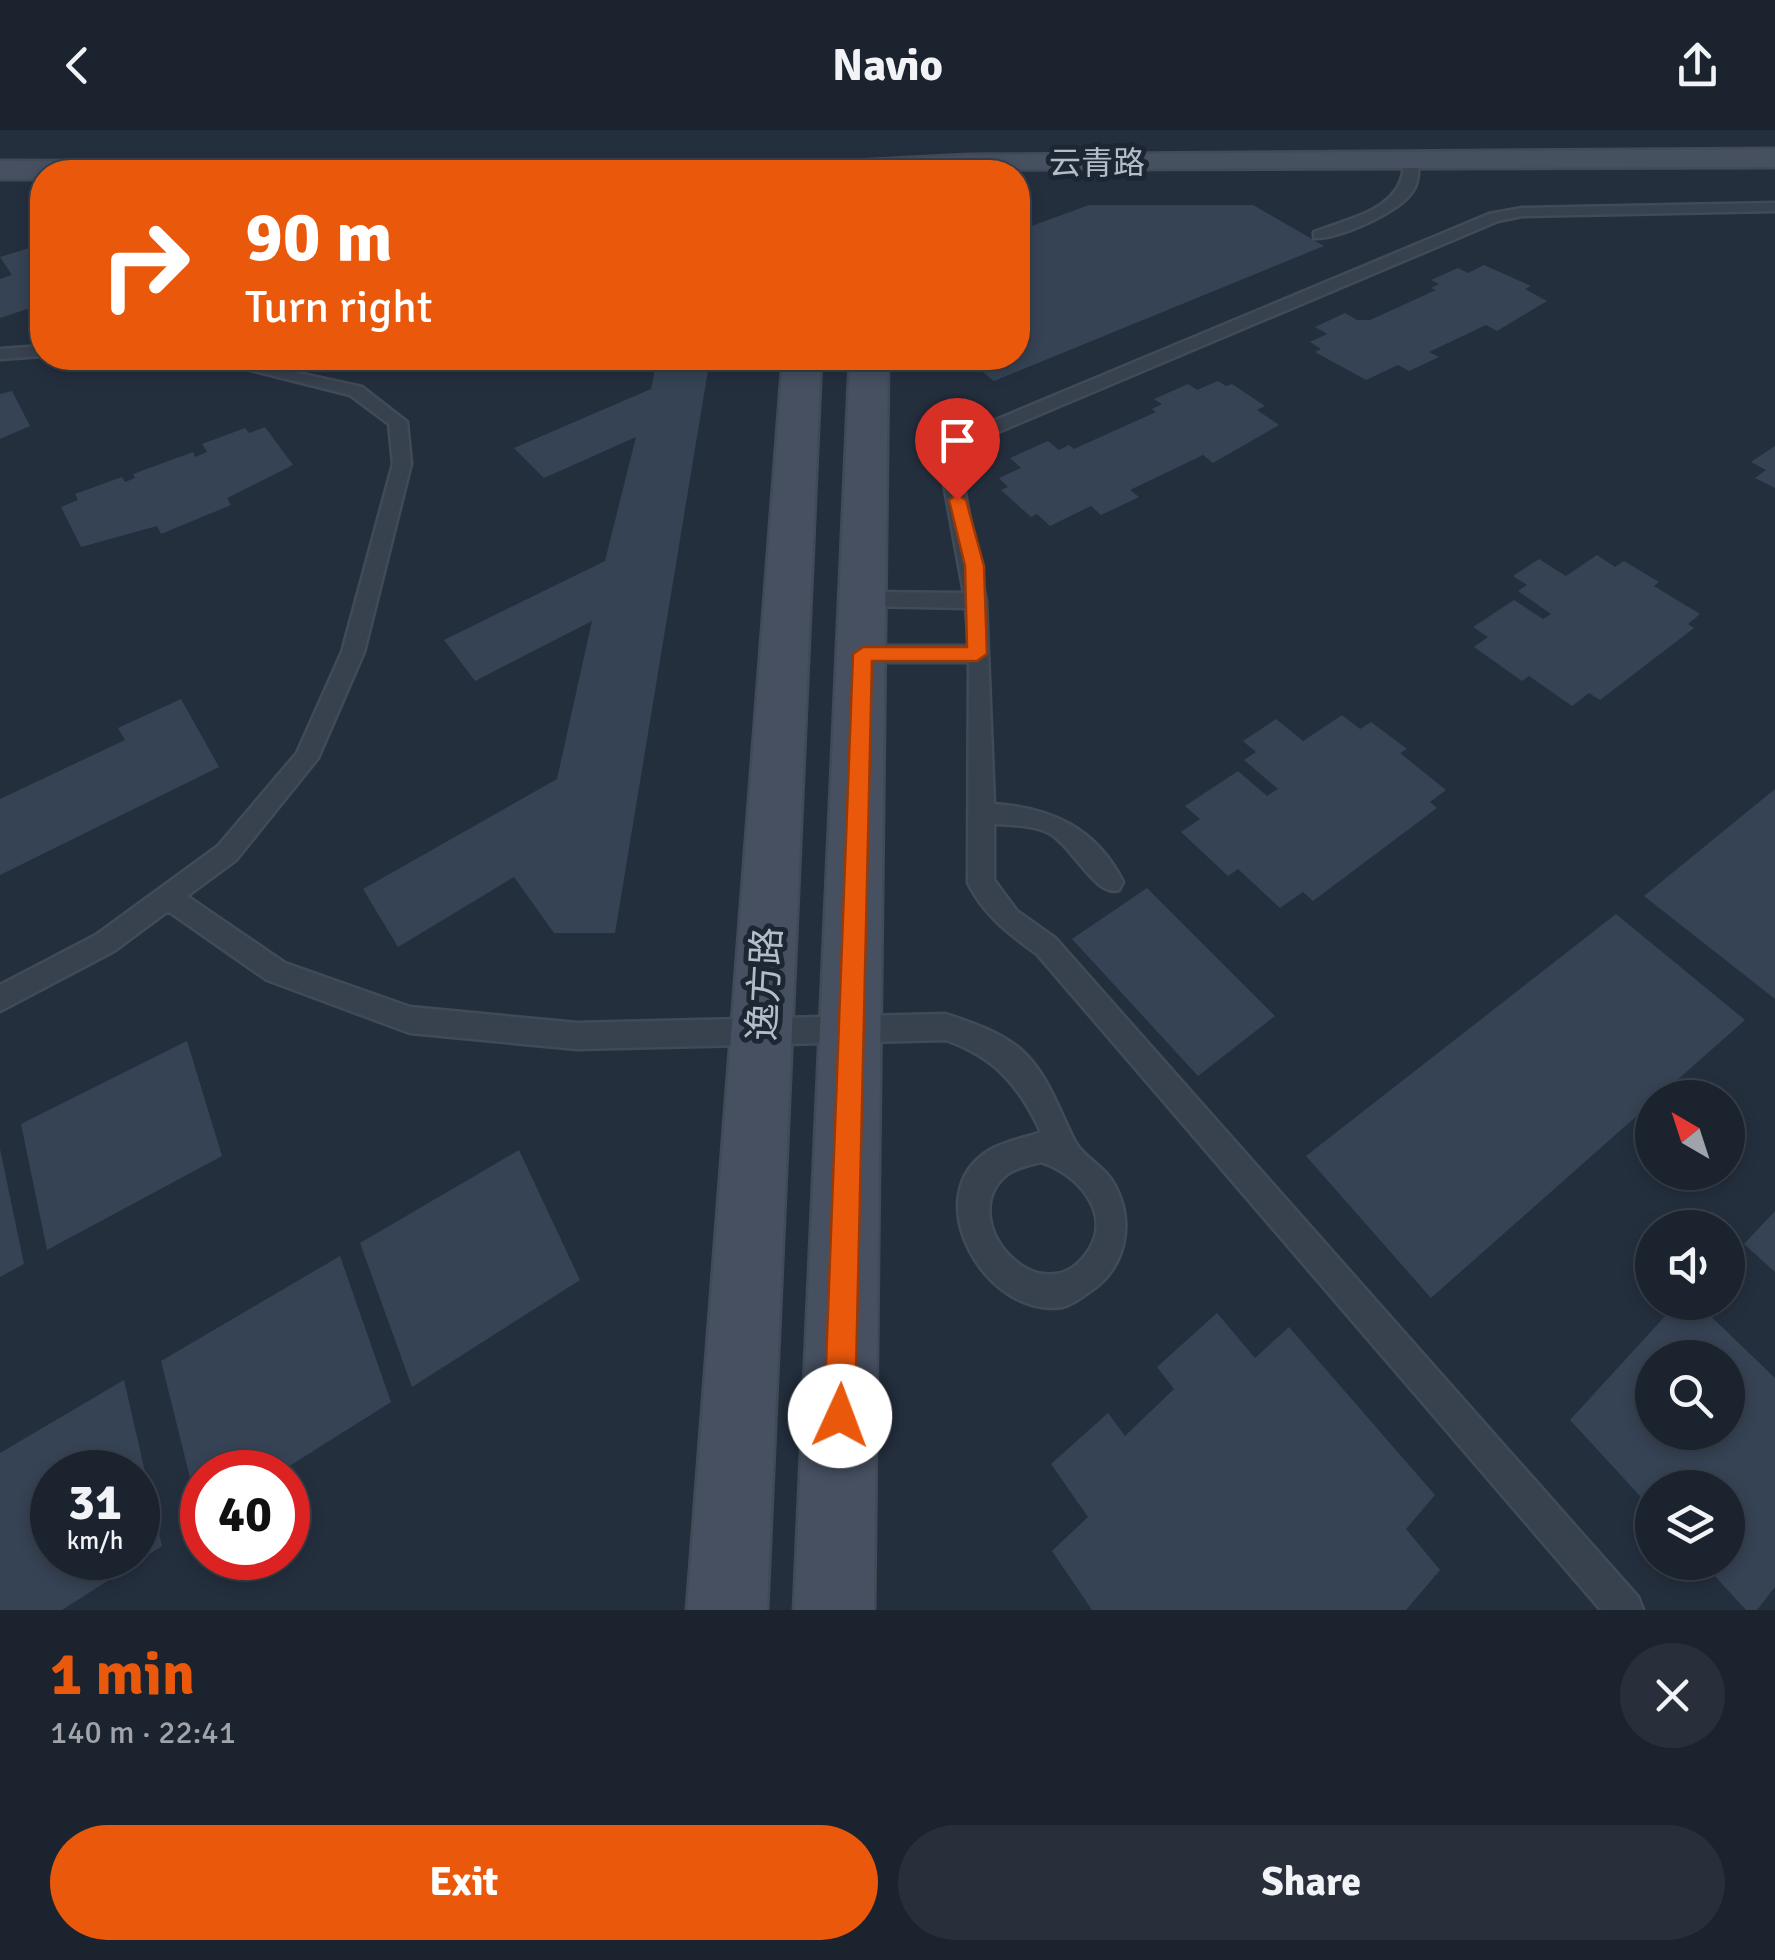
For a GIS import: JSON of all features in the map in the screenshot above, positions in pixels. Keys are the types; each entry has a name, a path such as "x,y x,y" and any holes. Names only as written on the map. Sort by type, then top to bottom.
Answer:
{"street":[{"name":"云青路","path":"972,160 1775,144"},
{"name":"云青路","path":"0,149 642,160"},
{"name":"云青路","path":"1030,161 1775,158"},
{"name":"云青路","path":"0,170 30,170"},
{"name":"逸方路","path":"727,1610 801,370"},
{"path":"834,1610 869,370"}],"lane":[{"path":"1320,235 1393,204 1410,191 1415,177 1411,160"},
{"path":"1625,1610 1046,946 1008,919 981,883 974,566 949,467 954,450 973,436 1494,217 1522,212 1775,207"},
{"path":"0,354 30,353"},
{"path":"0,999 105,943 228,854 306,758 352,652 402,464 398,422 356,392 262,370"},
{"path":"864,626 976,600"},
{"path":"864,626 977,654"},
{"path":"982,813 1042,816 1075,834 1110,882"},
{"path":"168,896 276,972 410,1020 578,1036 851,1026 946,1027 989,1040 1025,1070 1064,1152 1086,1166 1101,1185 1111,1208 1112,1233 1104,1256 1090,1276 1049,1291 1026,1287 1005,1277 977,1240 975,1195 984,1175 998,1160 1018,1150 1041,1147 1064,1152"}],"building":[{"path":"1089,205 1253,205 1324,246 1030,366 1030,227"},
{"path":"30,248 30,313 27,309 0,318 0,279 12,275 0,257"},
{"path":"1484,265 1531,286 1525,289 1547,301 1497,331 1486,325 1429,352 1439,357 1409,371 1398,365 1366,380 1315,352 1321,349 1310,342 1327,334 1315,327 1345,313 1357,320 1370,320 1436,290 1431,288 1439,284 1431,280 1458,268 1468,273"},
{"path":"655,370 708,370 615,933 554,933 514,877 398,947 363,889 557,779 592,621 475,681 444,640 605,561 636,437 544,478 514,448 651,389"},
{"path":"980,370 1021,370 994,381"},
{"path":"1218,381 1226,386 1232,384 1265,406 1257,410 1279,425 1213,463 1203,455 1130,490 1139,497 1101,515 1091,506 1050,526 1037,514 1031,517 1001,490 1008,487 999,478 1021,468 1010,458 1048,441 1059,450 1069,445 1074,449 1156,412 1152,409 1162,404 1154,399 1188,384 1197,390"},
{"path":"12,391 30,426 0,439 0,394"},
{"path":"265,427 293,465 227,498 231,505 161,534 157,526 81,547 61,507 78,500 75,494 122,477 125,482 135,478 133,474 193,452 195,457 207,452 202,444 245,428 249,433"},
{"path":"1775,446 1775,488 1755,478 1766,470 1751,462"},
{"path":"1597,555 1615,567 1624,561 1659,582 1654,586 1700,614 1688,624 1694,628 1600,700 1589,693 1572,706 1529,676 1522,681 1474,647 1488,637 1473,627 1514,600 1543,619 1551,614 1518,591 1527,585 1513,576 1539,559 1566,576"},
{"path":"181,699 219,767 0,875 0,799 125,740 118,728"},
{"path":"1342,715 1360,729 1371,722 1407,749 1400,753 1446,790 1430,802 1437,808 1313,901 1303,892 1280,908 1238,869 1228,876 1181,832 1200,819 1185,806 1238,771 1267,796 1278,789 1244,760 1256,752 1243,741 1276,719 1303,741"},
{"path":"1775,789 1775,999 1644,896"},
{"path":"1147,888 1275,1016 1198,1076 1072,939"},
{"path":"1616,914 1745,1020 1677,1080 1635,1080 1635,1117 1431,1298 1306,1156"},
{"path":"187,1041 222,1156 47,1250 21,1124"},
{"path":"0,1149 24,1264 0,1277"},
{"path":"519,1150 580,1280 412,1387 360,1243"},
{"path":"1775,1211 1775,1272 1745,1243"},
{"path":"340,1256 391,1402 310,1453 310,1450 183,1450 161,1361"},
{"path":"1217,1313 1255,1358 1289,1327 1435,1495 1406,1529 1440,1570 1406,1610 1092,1610 1052,1551 1088,1517 1051,1464 1108,1413 1125,1436 1174,1389 1157,1367"},
{"path":"1662,1320 1715,1320 1736,1340 1643,1340"},
{"path":"1635,1349 1635,1450 1745,1450 1745,1349 1775,1378 1775,1587 1757,1610 1746,1610 1718,1580 1745,1580 1745,1470 1635,1470 1635,1491 1570,1420"},
{"path":"124,1380 140,1450 30,1450 30,1580 109,1580 62,1610 0,1610 0,1453"}],"route":[{"path":"840,1416 863,654 977,654 974,566 957,500"}]}
